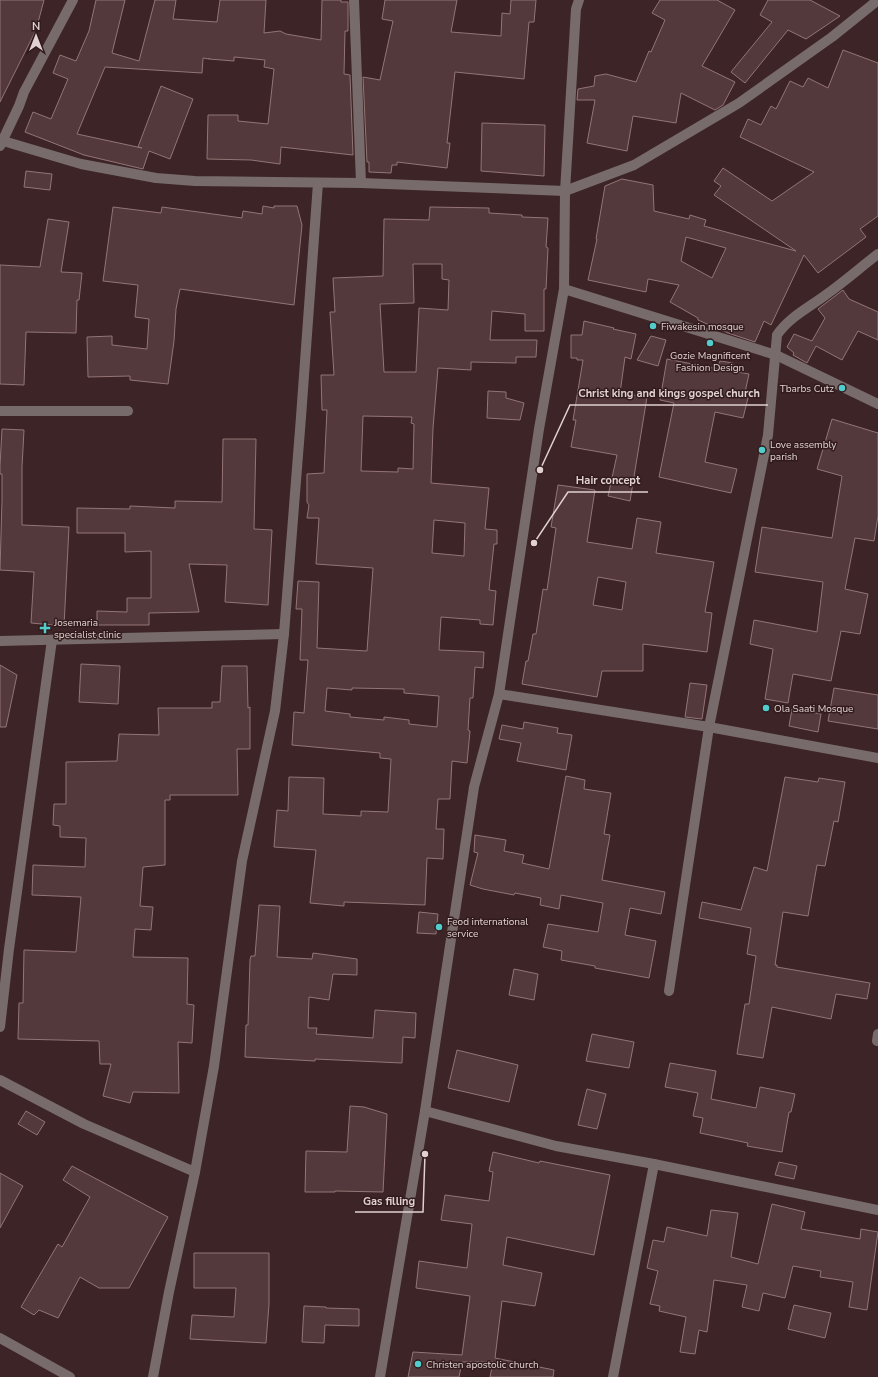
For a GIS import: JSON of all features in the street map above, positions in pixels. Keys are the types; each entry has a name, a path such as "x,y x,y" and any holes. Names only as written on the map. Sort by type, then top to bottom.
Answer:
{"street":[{"path":"73,0 24,92 1,142 45,152 81,164 156,178 195,181 361,183 565,191 634,165 739,103 832,36 878,0"},
{"path":"354,0 361,183"},
{"path":"380,1377 425,1111 474,787 500,694 539,429 564,289 565,191 576,9 579,0"},
{"path":"153,1377 169,1292 195,1172 214,1066 242,861 275,711 284,634 318,183"},
{"path":"669,991 709,727 768,435 778,335 782,328 795,316 828,293 878,254"},
{"path":"564,289 776,355 878,404"},
{"path":"0,411 128,411"},
{"path":"0,641 284,634"},
{"path":"0,1027 9,948 52,640"},
{"path":"500,694 709,727 878,758"},
{"path":"0,1080 84,1124 195,1172"},
{"path":"425,1111 556,1146 654,1164 878,1210"},
{"path":"614,1377 654,1164"},
{"path":"0,1338 70,1377"}],"building":[{"path":"0,0 44,0 36,30 0,102"},
{"path":"96,0 125,0 112,53 139,61 155,0 176,0 173,19 217,22 220,0 266,0 264,33 280,31 286,34 321,40 322,0 341,0 341,2 348,2 348,31 345,31 344,74 350,75 353,155 281,147 280,164 251,160 207,159 208,115 238,115 238,121 268,124 274,69 264,67 265,60 234,57 234,61 203,58 202,73 105,67 77,134 142,148 138,147 161,86 193,99 170,159 149,151 143,169 84,155 25,132 33,112 51,119 68,79 53,73 60,55 76,61 89,31"},
{"path":"385,0 457,0 451,32 501,36 502,13 510,14 511,0 536,0 534,22 529,22 524,79 455,72 447,143 450,143 447,168 397,162 397,165 392,165 391,173 369,172 369,162 367,162 363,77 380,80 393,21 382,19"},
{"path":"660,0 717,0 735,10 702,66 735,82 723,105 715,110 681,93 676,123 633,116 627,151 587,143 595,100 577,100 578,89 594,86 595,76 606,74 636,82 649,51 651,52 665,20 652,13"},
{"path":"768,0 810,0 840,16 806,39 788,30 745,83 731,72 772,22 760,15"},
{"path":"843,50 878,63 878,216 860,229 866,237 818,273 804,255 771,325 764,321 755,342 728,333 698,320 698,318 670,302 679,285 648,279 646,292 588,280 597,239 605,186 622,179 653,185 654,211 689,219 690,215 706,220 704,226 796,251 714,195 721,186 714,181 723,168 772,201 814,172 740,137 748,119 761,125 771,106 776,109 790,81 803,87 808,78 828,88","holes":["686,237 726,248 712,278 681,261"]},
{"path":"482,123 545,125 544,176 481,171"},
{"path":"26,171 52,174 50,190 24,187"},
{"path":"263,206 274,208 274,206 297,206 302,225 294,305 180,289 176,309 174,341 168,384 130,380 130,376 88,377 87,337 112,336 112,345 147,349 149,319 135,317 138,285 103,281 113,207 161,213 162,207 242,218 243,211 262,214"},
{"path":"430,207 489,208 489,213 548,218 546,289 544,289 544,331 525,331 525,314 492,311 490,340 537,340 536,357 516,357 516,363 471,362 471,370 438,368 433,428 431,483 489,488 485,529 497,530 497,544 494,544 489,590 496,591 493,625 480,624 480,620 441,617 439,650 484,652 483,668 475,667 473,698 470,698 468,730 470,731 467,763 452,761 450,799 438,799 436,829 444,829 443,859 427,858 425,905 344,902 344,906 310,903 316,850 274,847 277,810 288,811 289,777 324,778 323,814 361,816 361,811 388,812 391,759 380,758 380,753 292,745 294,712 304,713 308,660 300,660 302,609 296,609 298,581 319,582 317,648 367,651 373,568 316,564 319,518 307,518 309,505 307,502 307,474 324,473 327,410 322,410 321,375 334,375 330,312 335,312 333,278 383,276 384,219 429,220","holes":["413,264 442,264 442,279 449,280 448,310 419,308 416,372 384,372 380,304 414,303","363,416 412,417 411,423 414,424 413,469 398,468 398,472 361,471","434,520 465,523 464,556 432,553","327,688 352,690 352,688 404,689 404,693 439,696 437,727 409,724 409,720 384,717 384,720 350,717 350,714 325,711"]},
{"path":"48,219 69,222 61,272 82,273 79,300 77,300 76,333 26,332 24,385 0,384 0,265 40,267"},
{"path":"843,290 849,299 878,312 878,340 858,331 842,360 816,346 807,363 793,355 794,353 787,347 794,334 812,341 825,318 818,309"},
{"path":"584,321 636,334 631,359 625,357 620,393 647,397 630,501 608,496 617,455 571,447 576,420 573,420 583,360 571,358 571,335 582,335"},
{"path":"651,336 666,340 658,366 637,360"},
{"path":"667,359 718,369 720,361 733,363 732,371 749,374 744,397 748,398 743,418 715,412 705,462 737,469 731,493 659,477 674,403 660,400"},
{"path":"488,391 506,392 506,398 524,403 520,420 487,418"},
{"path":"832,419 878,433 878,516 874,541 855,538 845,589 868,594 860,634 841,631 831,681 793,674 788,703 765,699 773,649 750,644 754,620 817,632 823,582 755,572 762,527 832,538 842,476 817,469"},
{"path":"2,429 24,430 22,467 22,525 69,527 64,626 31,623 34,572 0,570 2,474 0,474 0,466"},
{"path":"223,439 256,439 254,529 272,530 268,605 225,602 227,565 189,564 199,612 149,613 149,625 97,625 97,611 127,612 127,598 151,598 151,551 125,552 125,533 77,533 77,508 130,509 130,506 175,508 175,501 222,502"},
{"path":"558,485 595,490 587,542 632,549 637,518 661,522 656,553 714,562 705,612 712,613 707,652 643,644 643,671 602,671 597,697 522,684 533,634 536,634 543,589 547,590 556,528 551,527","holes":["598,577 626,582 622,610 593,605"]},
{"path":"81,664 120,666 118,704 79,702"},
{"path":"0,665 17,675 6,727 0,727"},
{"path":"222,666 247,666 248,708 250,707 250,749 237,749 238,795 170,795 170,800 165,800 165,865 143,867 140,906 153,907 151,930 135,929 133,957 188,958 187,1004 194,1005 192,1043 178,1042 179,1093 133,1092 130,1103 103,1096 111,1064 100,1064 99,1041 18,1039 19,1003 23,1003 24,950 76,952 81,897 32,895 33,865 85,867 86,838 60,837 60,826 53,825 54,804 66,804 66,762 117,761 119,734 159,735 158,708 212,708 212,702 220,702"},
{"path":"690,683 707,685 702,719 685,717"},
{"path":"834,688 878,695 878,729 828,721"},
{"path":"792,709 821,714 818,732 789,726"},
{"path":"524,722 558,728 557,733 572,735 566,770 517,761 521,743 499,739 502,725 523,729"},
{"path":"566,776 585,780 584,789 611,793 604,834 610,835 602,880 665,892 661,914 630,908 625,935 656,941 649,978 561,960 562,951 543,947 548,924 598,932 603,903 561,895 559,909 540,905 541,898 515,893 514,895 470,885 478,853 474,852 475,835 506,840 504,851 524,855 522,863 549,869"},
{"path":"785,777 818,782 819,778 845,782 838,822 834,821 825,866 817,865 808,916 783,912 775,965 777,965 777,967 870,983 867,999 836,994 831,1019 772,1007 763,1058 737,1054 745,1004 749,1004 756,956 747,954 751,928 699,918 702,902 741,910 754,867 767,871"},
{"path":"259,905 280,906 277,957 312,959 313,953 357,959 357,975 333,974 329,1000 309,997 308,1028 317,1028 316,1034 373,1038 375,1010 416,1013 415,1038 403,1037 402,1063 315,1059 315,1061 245,1057 246,1025 248,1025 250,960 251,956 255,956"},
{"path":"419,912 438,914 436,934 417,933"},
{"path":"514,969 538,974 534,1000 509,995"},
{"path":"592,1034 634,1042 629,1068 586,1061"},
{"path":"457,1050 518,1065 509,1102 448,1088"},
{"path":"670,1063 716,1071 711,1099 756,1108 760,1087 795,1094 791,1112 789,1112 782,1152 747,1146 748,1143 700,1133 703,1118 693,1116 698,1093 665,1087"},
{"path":"587,1089 606,1094 597,1129 578,1125"},
{"path":"350,1106 364,1107 387,1114 383,1192 305,1192 306,1151 347,1152"},
{"path":"26,1111 45,1122 37,1135 18,1124"},
{"path":"493,1152 539,1163 540,1161 610,1175 594,1255 507,1237 503,1265 542,1273 535,1306 502,1301 495,1358 554,1370 553,1377 490,1377 493,1362 462,1362 459,1377 408,1377 413,1352 462,1355 470,1296 416,1288 419,1261 467,1268 472,1224 441,1220 445,1195 489,1201 493,1172 489,1171"},
{"path":"779,1162 797,1166 794,1179 775,1175"},
{"path":"72,1166 168,1217 129,1288 99,1288 80,1277 58,1318 39,1310 34,1315 21,1307 58,1244 62,1247 90,1197 63,1180"},
{"path":"0,1173 23,1186 0,1228"},
{"path":"772,1204 805,1212 801,1229 860,1239 861,1229 878,1232 867,1310 849,1307 853,1282 820,1277 821,1271 793,1266 785,1298 763,1293 759,1311 742,1307 747,1285 714,1280 707,1332 699,1330 695,1354 680,1352 686,1317 659,1311 660,1306 650,1304 658,1271 647,1268 653,1240 664,1242 667,1227 707,1236 711,1210 738,1213 731,1257 758,1264"},
{"path":"194,1253 269,1253 269,1304 266,1343 190,1339 192,1315 234,1317 236,1288 194,1288"},
{"path":"794,1305 831,1313 825,1338 788,1329"},
{"path":"304,1306 359,1309 359,1326 325,1325 324,1343 302,1342"}],"place":[{"name":"Fiwakesin mosque","path":"653,326"},
{"name":"Gozie Magnificent Fashion Design","path":"710,343"},
{"name":"Tbarbs Cutz","path":"842,388"},
{"name":"Love assembly parish","path":"762,450"},
{"name":"Christ king and kings gospel church","path":"540,470"},
{"name":"Hair concept","path":"534,543"},
{"name":"Josemaria specialist clinic","path":"45,628"},
{"name":"Ola Saati Mosque","path":"766,708"},
{"name":"Feod international service","path":"439,927"},
{"name":"Gas filling","path":"425,1154"},
{"name":"Christen apostolic church","path":"418,1364"}]}
